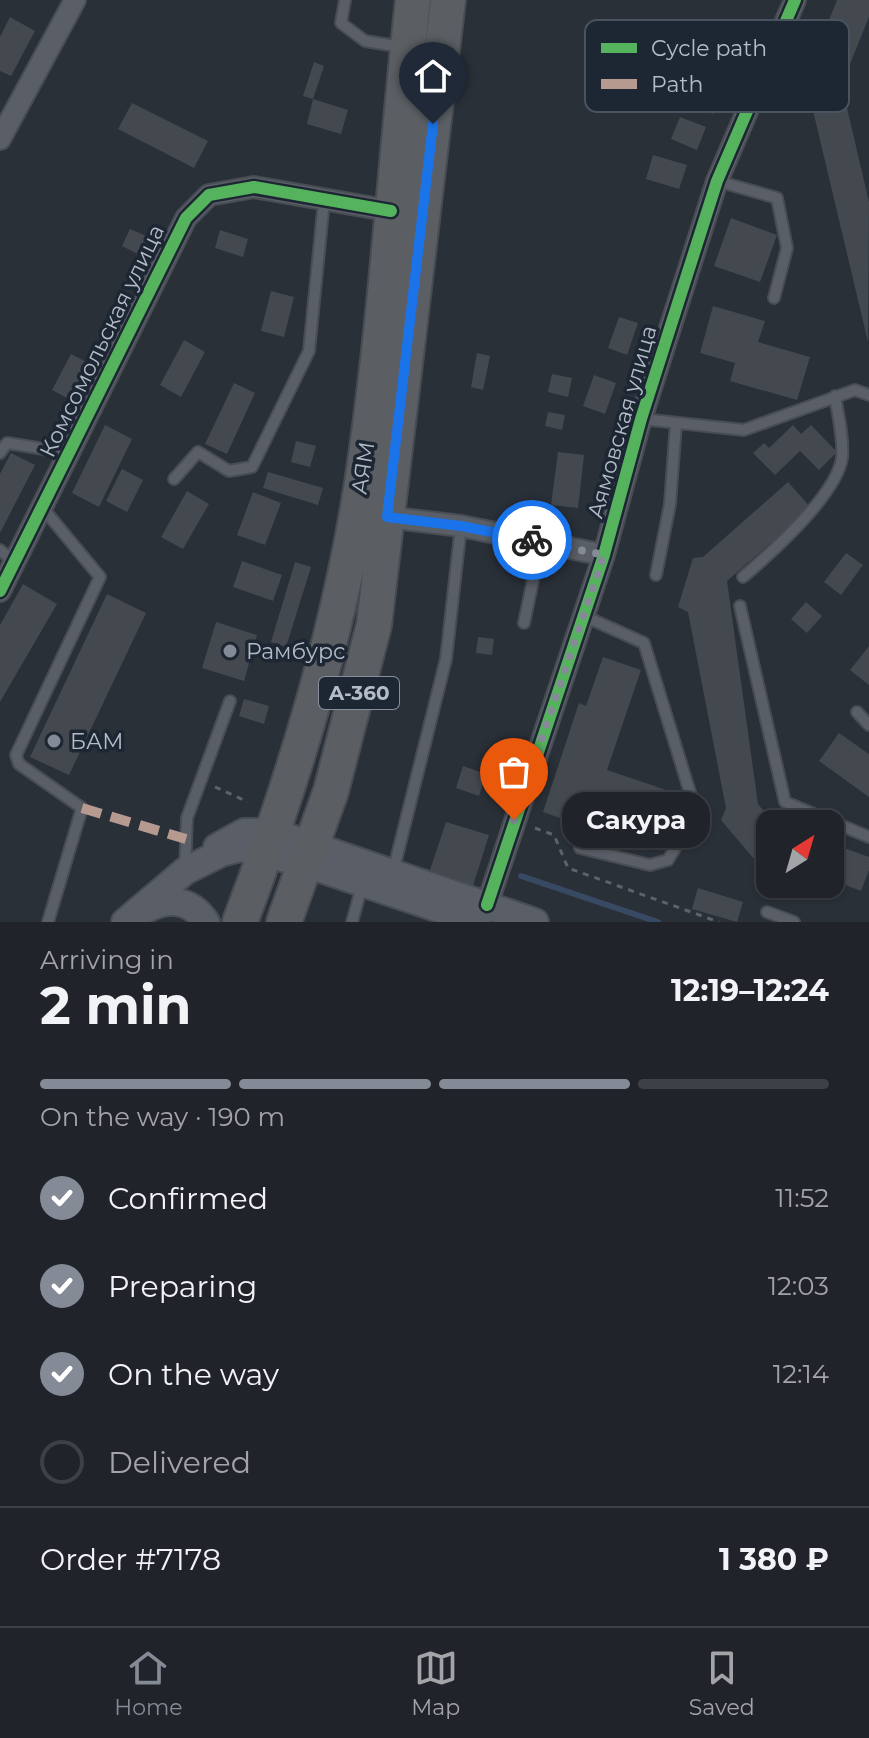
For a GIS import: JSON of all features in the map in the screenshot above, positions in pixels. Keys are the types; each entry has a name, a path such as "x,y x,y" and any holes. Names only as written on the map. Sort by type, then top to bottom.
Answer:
{"highway":[{"name":"АЯМ","path":"240,922 270,842 318,689 365,463 413,0"},
{"name":"АЯМ","path":"284,922 309,855 364,672 374,625 448,0"}],"street":[{"path":"0,139 75,0"},
{"name":"Аямовская улица","path":"786,20 795,0"},
{"name":"Аямовская улица","path":"482,914 604,555 641,419 717,181 747,112"},
{"name":"Комсомольская улица","path":"0,591 7,556 42,507 186,218 209,195 254,187 391,211"},
{"path":"387,517 461,526 604,555"},
{"path":"126,921 185,871 233,849 270,842 309,855 392,874 482,914"},
{"path":"309,855 363,884 482,914 535,922"},
{"path":"126,921 150,906 176,901 196,910 206,922"}],"lane":[{"path":"345,0 341,23 365,41 408,48"},
{"path":"717,181 777,198 787,248 774,298"},
{"path":"174,479 198,452 229,471 252,467 309,351 324,201"},
{"path":"641,419 744,430 855,390 869,381"},
{"path":"855,390 869,395"},
{"path":"743,577 784,542 821,497 842,460 835,396"},
{"path":"656,575 670,504 676,423"},
{"path":"0,453 7,443 69,453"},
{"path":"42,507 100,577 16,755 19,764 82,808 48,922"},
{"path":"392,874 446,659 461,526"},
{"path":"524,623 541,542"},
{"path":"740,606 785,802 869,837"},
{"path":"580,848 650,865 668,860 685,831 692,799 644,643 584,616"},
{"path":"185,871 187,818 230,701"},
{"path":"857,712 869,725"},
{"path":"352,922 363,884"},
{"path":"767,912 794,922"}],"path":[{"path":"201,781 248,802"},
{"path":"514,820 554,835 568,868 719,922"}],"building":[{"path":"837,0 869,0 869,17 849,67 849,20 829,20"},
{"path":"10,17 35,31 11,76 0,71 0,37"},
{"path":"314,62 324,66 313,99 303,96"},
{"path":"313,99 348,110 341,134 307,124"},
{"path":"132,103 208,141 194,168 118,129"},
{"path":"813,112 848,112 869,202 868,342"},
{"path":"680,117 706,127 697,150 671,139"},
{"path":"653,155 687,165 679,189 646,179"},
{"path":"731,218 777,235 760,282 714,266"},
{"path":"130,229 151,238 142,256 122,246"},
{"path":"220,230 248,239 243,257 215,248"},
{"path":"271,291 294,297 284,337 261,331"},
{"path":"713,306 765,321 758,342 810,357 797,400 730,381 735,363 700,353"},
{"path":"619,317 638,323 627,355 608,348"},
{"path":"184,340 205,352 181,397 160,385"},
{"path":"477,353 490,356 483,390 471,387"},
{"path":"71,354 90,364 71,400 52,390"},
{"path":"552,374 572,378 568,397 548,392"},
{"path":"594,375 616,383 605,414 583,406"},
{"path":"234,383 255,393 227,454 205,444"},
{"path":"548,412 565,415 562,430 545,426"},
{"path":"105,425 132,439 99,507 72,493"},
{"path":"793,425 801,434 811,425 837,452 819,470 800,451 775,475 753,453 764,443 769,448"},
{"path":"296,441 316,446 310,467 291,462"},
{"path":"558,452 584,455 578,508 551,505"},
{"path":"11,453 35,465 0,533 0,474"},
{"path":"122,469 143,480 127,512 106,501"},
{"path":"268,472 323,488 318,505 263,488"},
{"path":"788,482 811,508 727,581 758,804 763,810 756,810 754,859 721,820 726,808 688,612 678,607 693,558 703,557"},
{"path":"187,491 209,504 183,549 161,537"},
{"path":"253,492 281,503 265,545 237,535"},
{"path":"846,553 863,565 841,595 824,582"},
{"path":"242,561 282,575 273,601 233,587"},
{"path":"295,562 311,567 286,647 271,642"},
{"path":"23,584 57,604 0,702 0,625"},
{"path":"107,594 146,613 69,775 30,757"},
{"path":"806,602 822,616 807,633 791,619"},
{"name":"Рамбурс","path":"216,622 257,635 244,681 202,668"},
{"path":"478,637 494,639 492,655 476,653"},
{"path":"869,646 869,685 850,670"},
{"path":"603,657 641,670 607,770 681,795 664,845 589,820 586,827 543,812 579,703 586,706"},
{"path":"244,699 269,706 264,724 239,716"},
{"path":"839,733 869,754 869,797 819,761"},
{"path":"463,766 486,774 479,796 456,788"},
{"path":"446,822 489,835 473,886 429,873"},
{"path":"844,848 869,857 869,870 861,891 844,884"},
{"path":"698,888 743,902 737,922 692,909"}],"waterway":[{"path":"521,876 658,922"}],"marked path":[{"path":"82,808 186,839"}],"cycle path":[{"path":"786,20 795,0"},
{"path":"487,905 604,555 641,419 717,181 747,112"},
{"path":"0,591 186,218 209,195 254,187 391,211"}],"way so far":[{"path":"514,820 604,555 532,540"}],"place":[{"name":"Рамбурс","path":"230,651"},
{"name":"БАМ","path":"54,741"},
{"name":"Сакура","path":"514,820"}],"route":[{"path":"433,124 387,517 461,526 532,540"}]}
